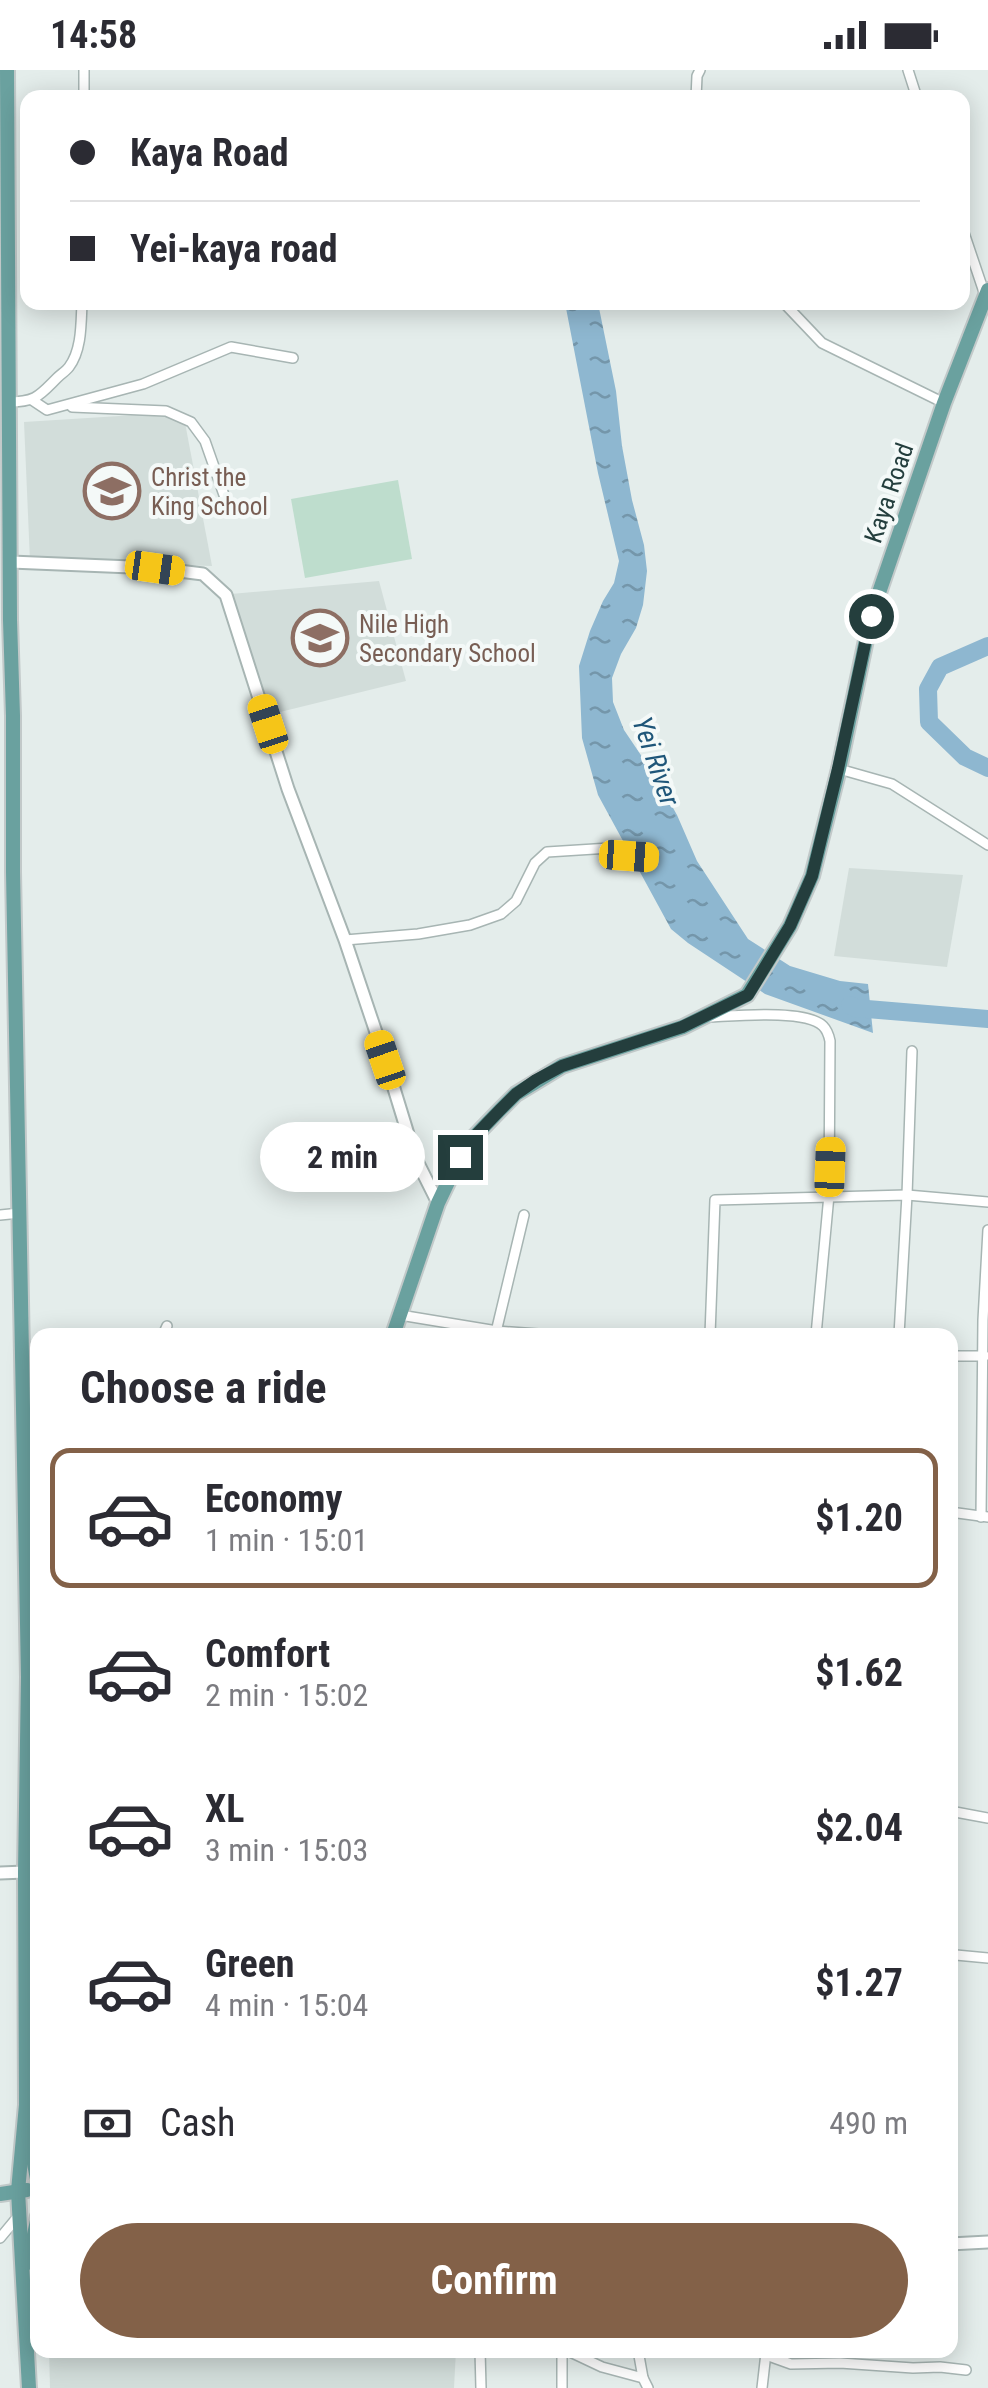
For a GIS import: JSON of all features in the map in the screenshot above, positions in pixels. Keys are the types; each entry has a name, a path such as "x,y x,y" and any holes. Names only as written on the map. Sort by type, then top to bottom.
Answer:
{"main road":[{"path":"7,70 3,230 8,402 5,470 11,562 5,620 14,716 13,872 30,1542"},
{"name":"Kaya Road","path":"705,1018 748,995 782,940 812,876 871,616 944,403 987,293"},
{"path":"395,1328 438,1203 466,1148 516,1094 562,1066 705,1018"},
{"path":"30,1642 30,1807"},
{"path":"29,2388 18,2190 26,2118 30,1921"},
{"path":"26,2118 30,2141"},
{"path":"0,2194 30,2188"},
{"path":"0,2212 30,2214"},
{"path":"24,2278 30,2251"}],"street":[{"path":"970,247 987,293"},
{"path":"8,402 32,400 44,394 70,366 81,335 82,310"},
{"path":"791,310 822,343 944,403"},
{"path":"32,400 47,410 60,407 143,384 231,347 293,358"},
{"path":"60,407 166,411 191,422 206,441 224,495"},
{"path":"11,562 155,568 202,574 226,595 288,789 345,940 415,1157 438,1203"},
{"path":"838,769 892,784 988,845"},
{"path":"345,940 418,934 470,925 502,914 516,901 534,863 547,852 610,848 629,856 649,857"},
{"path":"705,1018 774,1014 812,1020 822,1024 830,1041 829,1195 817,1328"},
{"path":"899,1328 912,1051"},
{"path":"710,1328 715,1200 907,1195 988,1202"},
{"path":"0,1215 20,1212"},
{"path":"497,1328 524,1215"},
{"path":"958,1513 984,1517 988,1230"},
{"path":"400,1315 469,1328"},
{"path":"958,1356 985,1356"},
{"path":"958,1812 988,1818"},
{"path":"0,1873 30,1872"},
{"path":"958,1956 988,1958"},
{"path":"0,2238 20,2214"},
{"path":"958,2244 988,2242"},
{"path":"480,2358 480,2388"},
{"path":"562,2388 564,2358"},
{"path":"582,2358 646,2383"},
{"path":"640,2358 646,2383"},
{"path":"762,2388 765,2358"},
{"path":"778,2358 792,2364 940,2366 966,2370"}],"shaded area":[{"name":"Christ the King School","path":"183,412 212,566 30,561 24,422"},
{"name":"Nile High Secondary School","path":"379,581 406,681 272,714 231,594"},
{"path":"849,868 963,875 947,967 834,956"},
{"path":"49,2358 456,2358 454,2388 50,2388"}],"green space":[{"path":"398,480 412,559 305,578 291,499"}],"water":[{"path":"566,310 599,310 632,500 644,545 647,571 643,605 612,678 613,702 624,730 677,815 697,861 748,939 790,966 840,981 868,984 873,1033 765,994 671,929 598,795 582,738 579,666 590,631 614,583 619,561"}],"waterway":[{"name":"Yei River","path":"988,646 940,667 928,689 929,722 965,757 988,768"},
{"name":"Yei River","path":"850,1005 988,1019"}],"place":[{"name":"Christ the King School","path":"112,491"},
{"name":"Nile High Secondary School","path":"320,638"}],"route":[{"path":"460,1157 500,1110 536,1080 562,1066 705,1018 748,995 790,926 812,876 871,616"}]}
